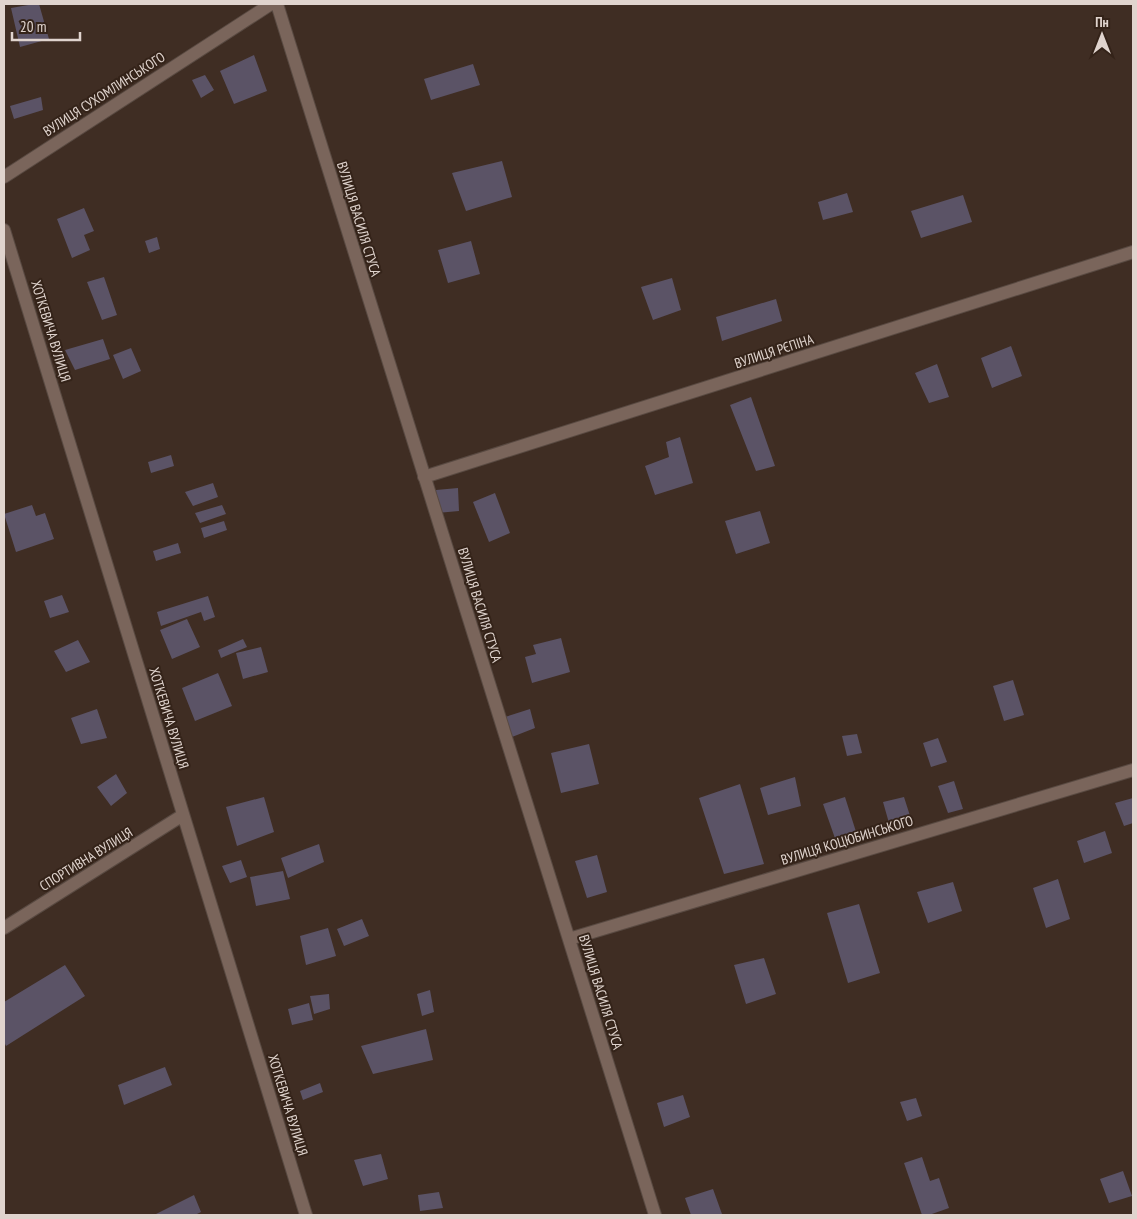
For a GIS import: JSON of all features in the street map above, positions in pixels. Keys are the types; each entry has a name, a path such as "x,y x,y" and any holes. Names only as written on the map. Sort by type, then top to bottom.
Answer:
{"street":[{"name":"ВУЛИЦЯ СУХОМЛИНСЬКОГО","path":"4,177 271,4"},
{"name":"ВУЛИЦЯ ВАСИЛЯ СТУСА","path":"277,4 655,1215"},
{"name":"ХОТКЕВИЧА ВУЛИЦЯ","path":"4,230 306,1215"},
{"name":"ВУЛИЦЯ РЄПІНА","path":"424,477 1133,252"},
{"name":"ВУЛИЦЯ КОЦЮБИНСЬКОГО","path":"569,939 1133,770"},
{"name":"СПОРТИВНА ВУЛИЦЯ","path":"4,928 184,815"}],"building":[{"path":"39,4 49,39 20,47 11,8"},
{"path":"254,55 267,91 234,104 220,71"},
{"path":"473,64 480,85 431,100 424,79"},
{"path":"205,75 214,90 201,98 192,80"},
{"path":"41,97 43,110 14,119 10,106"},
{"path":"502,161 512,197 466,211 452,173"},
{"path":"847,193 853,212 823,220 818,202"},
{"path":"963,195 972,222 921,238 911,211"},
{"path":"84,208 94,231 84,235 90,250 72,258 57,219"},
{"path":"157,237 160,249 149,253 145,241"},
{"path":"471,241 480,274 448,283 438,250"},
{"path":"104,277 117,315 102,320 87,282"},
{"path":"672,278 681,310 653,320 641,287"},
{"path":"776,299 782,321 722,341 716,317"},
{"path":"103,339 110,359 75,370 65,350"},
{"path":"1011,346 1022,376 992,388 981,358"},
{"path":"131,348 141,371 123,379 113,355"},
{"path":"937,364 949,397 929,403 915,373"},
{"path":"751,397 775,466 756,471 730,405"},
{"path":"680,437 693,483 655,495 645,466 669,457 666,442"},
{"path":"171,455 174,466 151,473 148,462"},
{"path":"213,483 218,497 193,506 185,492"},
{"path":"458,488 459,511 437,513 436,490"},
{"path":"495,493 510,533 489,542 473,502"},
{"path":"32,505 36,516 45,513 54,539 16,552 4,514"},
{"path":"222,505 226,514 200,523 195,513"},
{"path":"760,511 770,543 736,554 725,521"},
{"path":"224,521 227,530 204,538 201,528"},
{"path":"178,543 181,553 156,561 153,551"},
{"path":"62,595 69,612 50,618 44,601"},
{"path":"208,596 215,617 204,621 201,612 161,626 157,612"},
{"path":"187,619 200,647 172,659 160,630"},
{"path":"561,638 570,672 532,683 525,657 536,654 533,645"},
{"path":"243,639 247,647 221,658 218,650"},
{"path":"78,640 90,662 66,672 54,651"},
{"path":"261,647 268,672 243,679 236,653"},
{"path":"218,673 232,706 195,721 182,688"},
{"path":"1013,680 1024,715 1004,721 993,686"},
{"path":"97,709 107,738 81,744 71,718"},
{"path":"530,709 535,728 512,737 505,717"},
{"path":"857,734 862,753 847,756 842,736"},
{"path":"938,738 947,762 931,767 923,743"},
{"path":"589,744 599,784 561,793 551,753"},
{"path":"116,774 127,793 111,806 97,787"},
{"path":"795,777 801,806 768,815 760,788"},
{"path":"954,781 963,809 948,813 938,786"},
{"path":"740,784 764,864 724,874 699,798"},
{"path":"264,797 274,832 237,846 226,807"},
{"path":"845,797 858,838 837,844 823,804"},
{"path":"904,797 912,822 891,830 883,802"},
{"path":"1133,798 1133,823 1124,826 1115,803"},
{"path":"1105,831 1112,853 1084,863 1077,841"},
{"path":"319,844 324,862 288,878 281,858"},
{"path":"597,855 607,892 587,898 575,861"},
{"path":"241,860 247,877 230,883 222,866"},
{"path":"283,871 290,899 256,906 250,877"},
{"path":"1058,879 1070,919 1046,928 1033,888"},
{"path":"953,882 962,911 928,923 917,892"},
{"path":"859,904 880,973 848,983 827,913"},
{"path":"362,919 369,936 344,946 337,929"},
{"path":"328,928 336,956 306,965 300,936"},
{"path":"764,958 776,994 746,1004 734,965"},
{"path":"65,965 85,996 6,1046 4,1042 4,1002"},
{"path":"430,990 434,1012 422,1016 417,994"},
{"path":"329,994 330,1009 314,1014 310,996"},
{"path":"309,1003 313,1020 292,1025 288,1009"},
{"path":"426,1029 433,1060 373,1074 361,1046"},
{"path":"165,1067 172,1085 124,1105 118,1085"},
{"path":"320,1083 323,1092 303,1100 300,1091"},
{"path":"683,1095 690,1117 664,1127 657,1103"},
{"path":"916,1098 922,1116 907,1121 900,1102"},
{"path":"381,1154 388,1179 363,1186 354,1160"},
{"path":"922,1157 930,1181 939,1178 949,1208 929,1215 922,1215 904,1163"},
{"path":"1123,1171 1132,1196 1109,1203 1100,1179"},
{"path":"713,1189 722,1214 691,1215 685,1198"},
{"path":"439,1192 443,1208 420,1211 418,1195"},
{"path":"194,1195 201,1212 195,1215 154,1215"}]}
